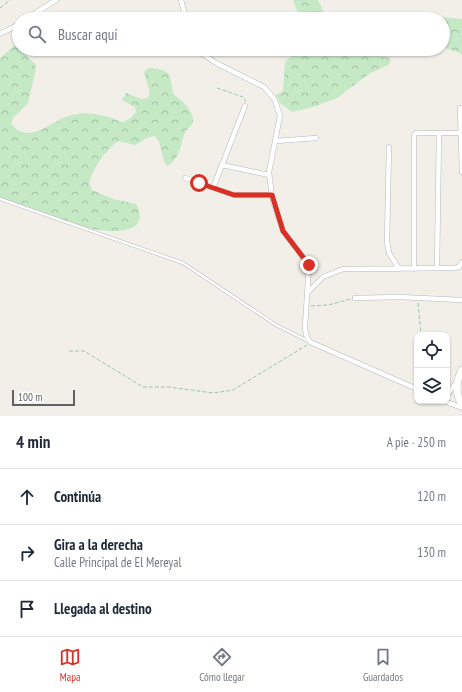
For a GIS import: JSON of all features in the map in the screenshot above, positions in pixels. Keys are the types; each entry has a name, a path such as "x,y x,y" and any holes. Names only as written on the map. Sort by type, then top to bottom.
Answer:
{"street":[{"path":"37,12 56,0"},
{"path":"181,0 184,12"},
{"path":"0,34 12,28"},
{"path":"206,56 268,91 279,110 276,141 269,175 272,195 283,231 309,265 305,327 306,334 310,342 414,389"},
{"path":"213,188 245,106"},
{"path":"460,108 462,172"},
{"path":"414,269 414,135 416,133 461,133"},
{"path":"437,268 439,133"},
{"path":"276,141 316,138"},
{"path":"389,146 387,241 389,253 399,269"},
{"path":"222,165 269,175"},
{"path":"185,178 234,195 272,195"},
{"path":"308,292 319,280 336,270 343,268 414,269 457,267 462,262"},
{"path":"355,298 462,300"},
{"path":"450,391 457,382 462,370"},
{"path":"457,382 458,394 462,405"},
{"path":"450,403 462,408"}],"lane":[{"path":"0,199 183,263 276,325 310,342"}],"path":[{"path":"0,8 10,0"},
{"path":"217,88 243,97 246,101 245,106"},
{"path":"307,306 328,305 355,298"},
{"path":"417,298 421,332"},
{"path":"69,351 84,351 143,387 169,386 213,394 233,390 301,350 310,342"}],"green space":[{"path":"293,0 318,0 324,12 297,12"},
{"path":"450,18 462,19 462,54 450,50"},
{"path":"12,48 12,56 27,56 35,64 36,69 28,103 13,118 11,124 26,133 41,130 64,117 77,114 97,115 124,122 131,118 136,112 135,107 122,100 126,93 141,99 148,98 150,93 144,72 149,68 158,69 168,73 175,96 187,106 193,117 192,124 185,133 180,151 176,158 168,166 165,163 160,143 155,136 149,137 135,145 118,141 100,160 89,182 92,190 113,199 136,204 140,215 138,223 132,228 111,231 81,227 62,222 0,199 0,58"},
{"path":"292,56 380,56 390,58 391,61 388,65 370,73 337,98 313,107 292,112 280,103 276,95 283,91 285,62"}],"route":[{"path":"199,183 234,195 272,195 283,231 306,259 309,265"}]}
